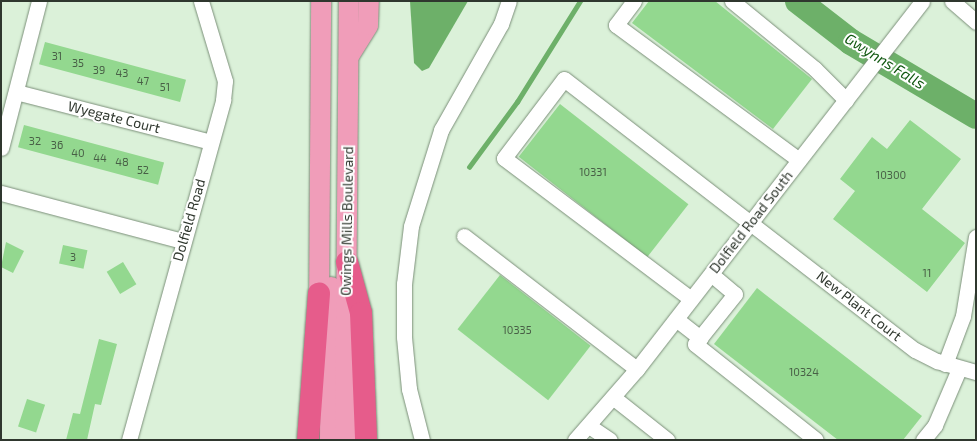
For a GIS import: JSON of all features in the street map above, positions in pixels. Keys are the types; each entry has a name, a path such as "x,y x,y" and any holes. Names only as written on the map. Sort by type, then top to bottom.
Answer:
{"highway":[{"path":"347,262 361,313 361,393 366,440"},
{"path":"308,440 319,293"}],"main road":[{"name":"Owings Mills Boulevard","path":"317,440 321,1"},
{"path":"330,440 334,1"},
{"name":"Owings Mills Boulevard","path":"345,440 349,1"},
{"path":"349,56 368,25 369,1"}],"street":[{"path":"1,148 40,1"},
{"name":"Dolfield Road","path":"129,440 211,142 225,81 200,1"},
{"path":"422,440 409,389 404,337 404,284 411,226 441,130 501,24 509,1"},
{"path":"634,1 616,24 799,160"},
{"path":"732,1 815,69 846,100"},
{"name":"Dolfield Road South","path":"576,440 637,369 922,1"},
{"path":"952,1 976,22"},
{"name":"New Plant Court","path":"691,299 504,158 564,79 752,221 898,337 952,366 976,372"},
{"name":"Wyegate Court","path":"16,92 211,142"},
{"path":"1,193 183,241"},
{"path":"464,236 637,369"},
{"path":"923,440 935,424 952,366 963,316 976,238"},
{"path":"710,274 735,294 695,344 816,440"},
{"path":"676,318 700,338"},
{"path":"614,398 667,440"},
{"path":"589,426 610,440"}],"shaded area":[{"path":"410,1 468,1 429,68 422,71 414,63"}],"building":[{"path":"649,1 715,1 812,79 773,129 632,23"},
{"path":"45,42 186,80 180,102 39,64"},
{"path":"560,104 688,204 647,257 519,157"},
{"path":"910,120 961,159 922,209 965,243 927,292 833,219 855,191 840,179 872,137 887,149"},
{"path":"24,125 164,163 158,185 18,147"},
{"path":"6,242 24,251 13,273 1,267"},
{"path":"63,245 87,250 84,269 59,264"},
{"path":"123,262 136,284 120,294 107,272"},
{"path":"500,275 591,346 548,400 458,329"},
{"path":"757,288 922,416 903,440 838,440 714,344"},
{"path":"99,339 117,344 101,405 95,404 87,440 66,440 73,413 80,414"},
{"path":"27,399 45,405 36,432 18,427"}],"waterway":[{"path":"469,167 517,102 580,1"},
{"name":"Gwynns Falls","path":"798,1 851,42 976,116"}]}
